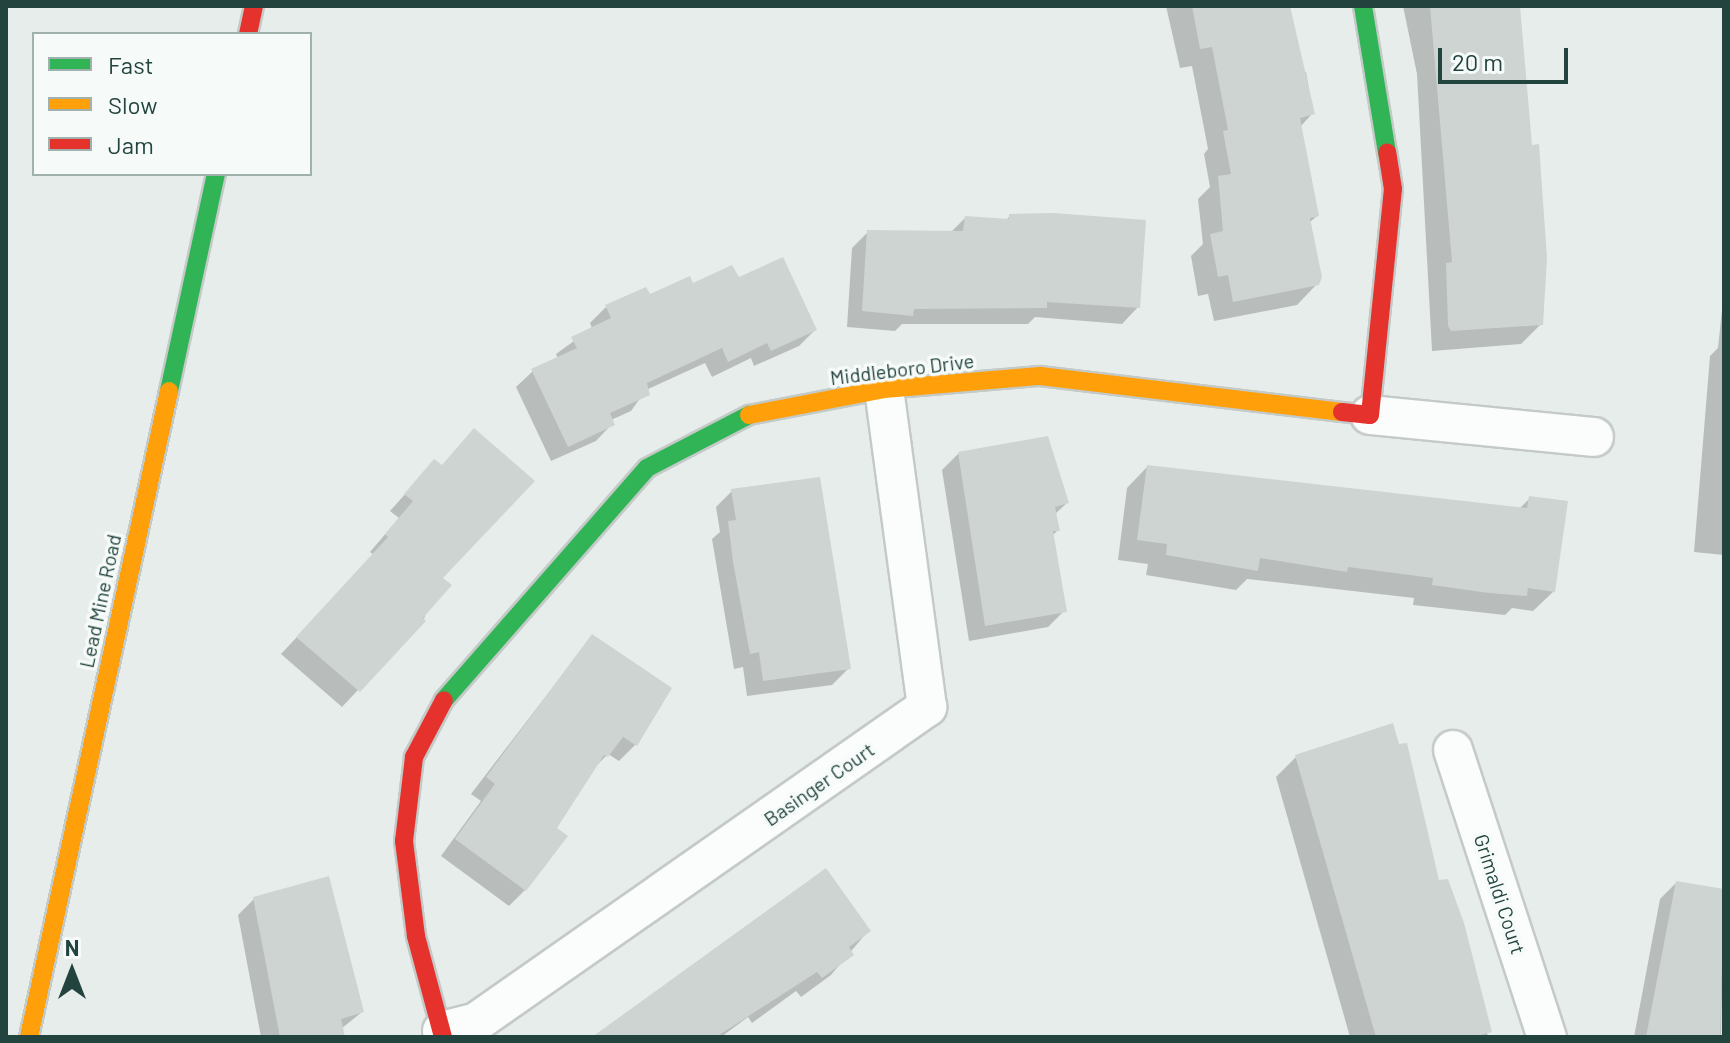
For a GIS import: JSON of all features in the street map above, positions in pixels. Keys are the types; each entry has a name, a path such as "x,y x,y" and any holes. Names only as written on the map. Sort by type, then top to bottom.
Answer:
{"street":[{"path":"248,32 254,6"},
{"path":"1363,6 1393,189 1370,415 1594,437"},
{"name":"Lead Mine Road","path":"29,1037 216,176"},
{"name":"Middleboro Drive","path":"442,1034 416,936 404,841 414,757 443,701 647,468 751,414 884,389 1040,376 1370,415"},
{"name":"Basinger Court","path":"442,1034 475,1023 927,707 884,389"},
{"name":"Grimaldi Court","path":"1453,750 1547,1037"}],"building":[{"path":"1192,6 1290,6 1315,114 1300,118 1319,216 1310,218 1322,277 1319,285 1233,302 1228,275 1218,277 1210,234 1223,231 1218,176 1231,174 1223,131 1228,130 1212,47 1200,49"},
{"path":"1430,6 1520,6 1532,145 1539,144 1547,258 1543,325 1451,331 1448,326 1446,263 1452,262"},
{"path":"1054,213 1146,220 1140,308 1047,302 1047,308 914,309 913,316 862,311 867,230 963,231 965,216 1009,219 1009,214"},
{"path":"783,257 817,330 771,351 767,343 728,362 722,348 647,383 650,395 610,413 615,425 568,447 531,369 577,348 571,337 611,318 605,305 646,287 650,294 690,276 693,283 732,265 739,277"},
{"path":"474,428 535,481 443,578 452,585 423,618 426,621 360,692 296,637 388,537 385,534 413,501 404,494 434,459 442,465"},
{"path":"1048,436 1069,503 1055,507 1060,531 1053,531 1067,612 985,626 958,452"},
{"path":"1147,465 1527,508 1529,496 1568,501 1555,592 1528,588 1527,596 1489,593 1432,585 1433,578 1348,567 1347,572 1260,558 1258,571 1166,555 1167,544 1137,540"},
{"path":"820,477 851,669 763,681 759,652 750,654 733,562 728,521 736,520 731,489"},
{"path":"592,634 672,688 637,746 623,737 608,757 604,755 557,828 568,836 526,891 455,839 495,784 486,777"},
{"path":"1393,723 1399,744 1407,743 1439,880 1448,879 1464,923 1492,1032 1473,1037 1376,1037 1295,755"},
{"path":"826,868 871,931 849,947 854,955 822,978 817,972 716,1037 592,1037"},
{"path":"329,876 364,1012 341,1019 345,1037 280,1037 253,897"},
{"path":"1676,881 1724,889 1720,1037 1646,1037"}],"traffic: fast":[{"path":"1363,6 1387,152"},
{"path":"169,391 216,176"},
{"path":"444,700 647,468 749,415"}],"traffic: slow":[{"path":"749,415 884,389 1040,376 1342,412"},
{"path":"29,1037 169,391"}],"traffic: jam":[{"path":"248,32 254,6"},
{"path":"1342,412 1370,415 1393,189 1387,152"},
{"path":"443,1037 416,936 404,841 414,757 444,700"}]}
